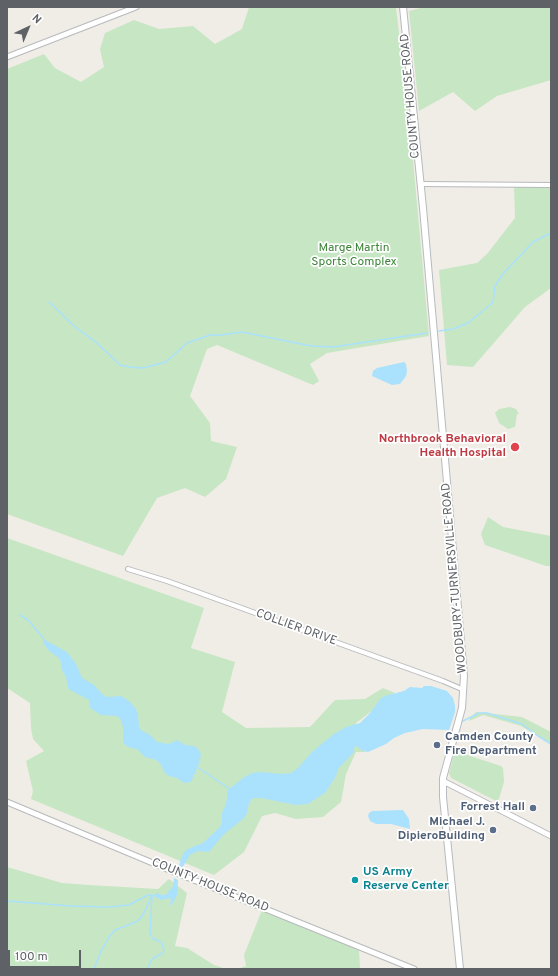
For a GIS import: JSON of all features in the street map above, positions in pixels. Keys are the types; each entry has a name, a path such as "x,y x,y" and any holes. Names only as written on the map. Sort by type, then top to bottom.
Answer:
{"main road":[{"name":"COUNTY HOUSE ROAD","path":"403,7 420,184"},
{"name":"WOODBURY-TURNERSVILLE ROAD","path":"420,184 464,676 461,714 444,771 443,781 443,798 460,969"}],"street":[{"path":"7,57 136,7"},
{"path":"420,184 551,185"},
{"name":"COLLIER DRIVE","path":"128,569 167,581 443,681 464,690"},
{"path":"443,781 551,836"},
{"name":"COUNTY HOUSE ROAD","path":"7,802 179,874 414,969"}],"green space":[{"name":"Marge Martin Sports Complex","path":"249,7 396,7 411,138 429,336 327,353 310,364 319,381 313,385 217,345 207,349 190,396 210,423 211,441 237,447 226,479 205,497 185,488 157,498 123,556 7,514 7,69 44,54 55,68 81,82 104,67 100,49 105,33 134,20 159,29 193,26 215,44 242,29"},
{"path":"424,7 551,7 551,80 497,96 475,111 453,92 419,111 409,11"},
{"path":"514,184 551,184 551,288 525,307 473,367 447,365 439,270 477,263 487,254 515,218"},
{"path":"510,407 516,409 519,414 517,414 515,427 508,429 499,423 495,413 499,409"},
{"path":"488,517 503,527 551,536 551,566 546,566 485,545 481,534"},
{"path":"7,538 204,608 191,648 235,662 222,712 246,728 310,727 335,700 365,699 383,688 395,693 356,723 365,752 356,752 346,774 341,802 323,817 296,819 275,813 262,816 244,852 214,875 31,799 33,791 26,761 44,751 33,739 30,703 7,688"},
{"path":"476,712 522,717 551,732 551,744 521,726 483,715 469,721"},
{"path":"455,751 501,766 503,768 504,782 498,802 451,778 449,773"},
{"path":"7,867 62,883 89,885 158,889 169,879 187,893 175,946 187,948 214,965 226,969 7,969"},
{"path":"262,910 359,949 360,969 237,969 246,966 244,955"}],"water":[{"path":"404,362 406,364 407,371 406,376 400,384 392,385 372,376 373,371 377,368"},
{"path":"43,639 67,652 76,664 82,678 94,685 103,695 108,697 121,696 129,701 136,709 139,727 157,742 169,744 177,740 185,745 194,746 198,749 201,754 191,782 184,783 177,778 169,776 165,773 160,763 156,760 145,757 137,749 125,745 123,741 123,727 121,720 117,716 101,715 90,708 89,700 68,688 60,659 48,650 43,642"},
{"path":"424,686 431,686 447,691 453,698 455,712 449,730 423,729 405,733 368,752 355,746 353,753 338,769 336,776 326,792 308,804 296,805 261,798 253,798 249,803 247,813 244,818 223,835 209,852 198,851 190,855 182,868 179,866 185,851 203,843 220,827 228,790 243,778 252,773 261,772 282,774 291,773 298,768 312,752 334,734 346,727 360,723 370,713 381,698 404,691 410,687 422,688"},
{"path":"403,810 409,819 410,829 391,824 376,824 370,821 368,816 372,811"},
{"path":"174,878 178,880 177,895 170,906 170,898 161,900 154,896 156,893 166,895 173,886"}],"waterway":[{"path":"439,331 453,329 468,323 490,305 493,302 495,286 502,275 533,242 551,233"},
{"path":"49,302 74,326 97,343 120,365 130,367 143,368 166,362 187,343 210,335 242,332 311,346 333,347 427,333"},
{"path":"20,615 28,620 44,639"},
{"path":"461,722 479,713 487,713 522,724 551,744"},
{"path":"197,767 230,789"},
{"path":"7,901 71,906 109,907 129,905 148,895 156,896"},
{"path":"94,969 101,951 109,937 115,930 140,919 152,895"},
{"path":"147,969 152,959 163,953 164,950 162,943 153,939 150,933 152,896"}],"place":[{"name":"Northbrook Behavioral Health Hospital","path":"515,447"},
{"name":"Camden County Fire Department","path":"437,745"},
{"name":"Forrest Hall","path":"533,808"},
{"name":"Michael J. DipieroBuilding","path":"493,830"},
{"name":"US Army Reserve Center","path":"355,880"}]}
